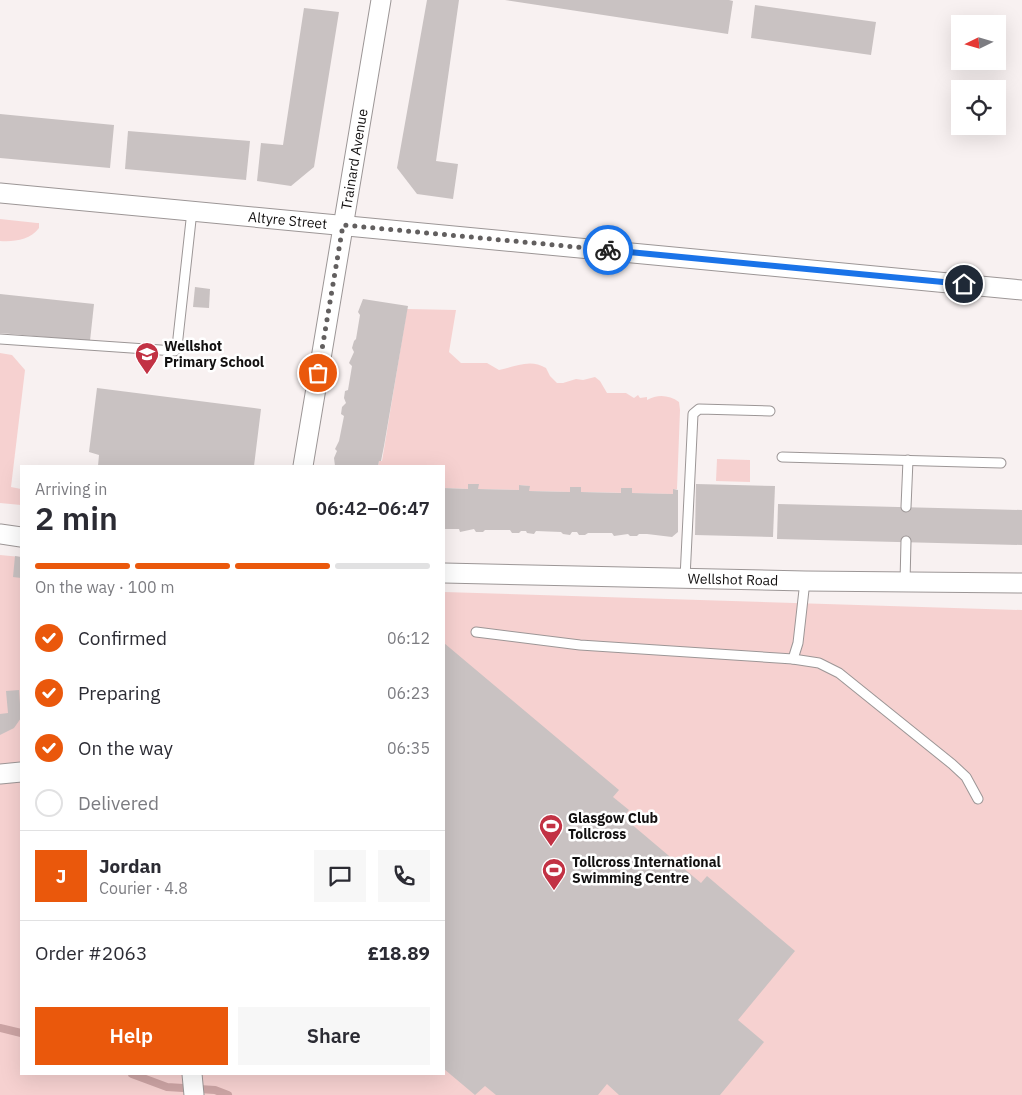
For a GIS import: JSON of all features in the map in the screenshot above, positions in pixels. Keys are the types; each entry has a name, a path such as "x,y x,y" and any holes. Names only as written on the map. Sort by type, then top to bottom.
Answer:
{"street":[{"name":"Trainard Avenue","path":"303,465 381,0"},
{"name":"Altyre Street","path":"0,193 1022,290"},
{"path":"0,534 20,537"},
{"name":"Wellshot Road","path":"445,572 805,581 1022,584"},
{"path":"0,774 20,772"},
{"path":"192,1075 194,1095"}],"lane":[{"path":"0,339 176,350 192,211"},
{"path":"685,578 693,414 699,409 770,411"},
{"path":"782,457 1000,463"},
{"path":"906,507 908,460"},
{"path":"905,583 906,541"},
{"path":"793,659 798,643 805,581"},
{"path":"476,632 580,645 793,659 819,664 839,673 952,764 966,778 978,799"}],"shaded area":[{"path":"0,219 39,223 39,228 26,238 0,241"},
{"path":"407,309 456,310 449,352 461,363 487,363 499,370 528,363 540,365 546,368 550,376 557,383 595,377 600,381 607,393 626,393 634,398 638,395 640,398 647,397 647,400 663,396 679,402 677,489 673,490 673,494 581,492 580,487 570,487 570,492 529,491 529,486 519,485 519,490 478,489 478,484 468,484 468,489 445,488 445,465 378,465 379,461 382,461"},
{"path":"0,353 12,355 25,370 11,487 20,489 20,505 0,503"},
{"path":"717,459 750,460 750,482 716,481"},
{"path":"0,555 20,557 20,1075 445,1075 445,592 1022,610 1022,1095 0,1095"}],"building":[{"path":"427,0 459,0 436,161 458,164 453,199 417,194 397,168"},
{"path":"505,0 729,0 733,1 728,34"},
{"path":"755,5 876,22 871,55 751,38"},
{"path":"304,8 339,12 314,167 291,186 257,181 261,143 283,145"},
{"path":"0,114 114,125 110,168 0,158"},
{"path":"128,131 250,141 246,180 125,169"},
{"path":"195,287 210,289 209,308 193,307"},
{"path":"0,294 94,304 90,341 0,333"},
{"path":"363,299 408,306 381,461 379,461 378,465 335,465 334,458 337,451 335,449 339,441 344,416 341,414 342,407 346,403 344,398 345,391 348,390 352,366 349,363 354,352 352,348 356,339 360,315 358,312"},
{"path":"97,388 261,409 254,465 98,465 99,455 89,452"},
{"path":"468,484 479,484 478,489 519,490 519,485 530,486 529,491 570,492 570,487 581,487 581,492 621,493 621,488 632,488 632,493 673,494 673,489 678,490 678,532 672,537 647,534 614,536 612,533 579,535 577,532 572,532 570,535 561,532 536,531 534,534 527,533 526,531 512,533 510,530 476,532 474,529 460,532 459,529 445,529 445,488 468,489"},
{"path":"696,484 775,486 773,537 695,535"},
{"path":"778,504 1022,510 1022,545 777,539"},
{"path":"15,556 20,557 20,578 13,577"},
{"name":"Glasgow Club Tollcross","path":"445,644 619,790 613,797 629,810 623,817 701,883 707,876 795,951 738,1020 764,1042 720,1095 619,1095 607,1084 598,1095 496,1095 485,1086 475,1095 445,1070"},
{"path":"19,690 20,719 14,728 0,735 0,714 8,713 6,691"}],"waterway":[{"path":"0,1028 20,1033"},
{"path":"135,1075 167,1087 215,1090 228,1095"}],"way so far":[{"path":"318,373 343,225 608,250"}],"place":[{"name":"Wellshot Primary School","path":"147,375"},
{"name":"Glasgow Club Tollcross","path":"551,847"},
{"name":"Tollcross International Swimming Centre","path":"554,891"}],"route":[{"path":"608,250 964,284"}]}
